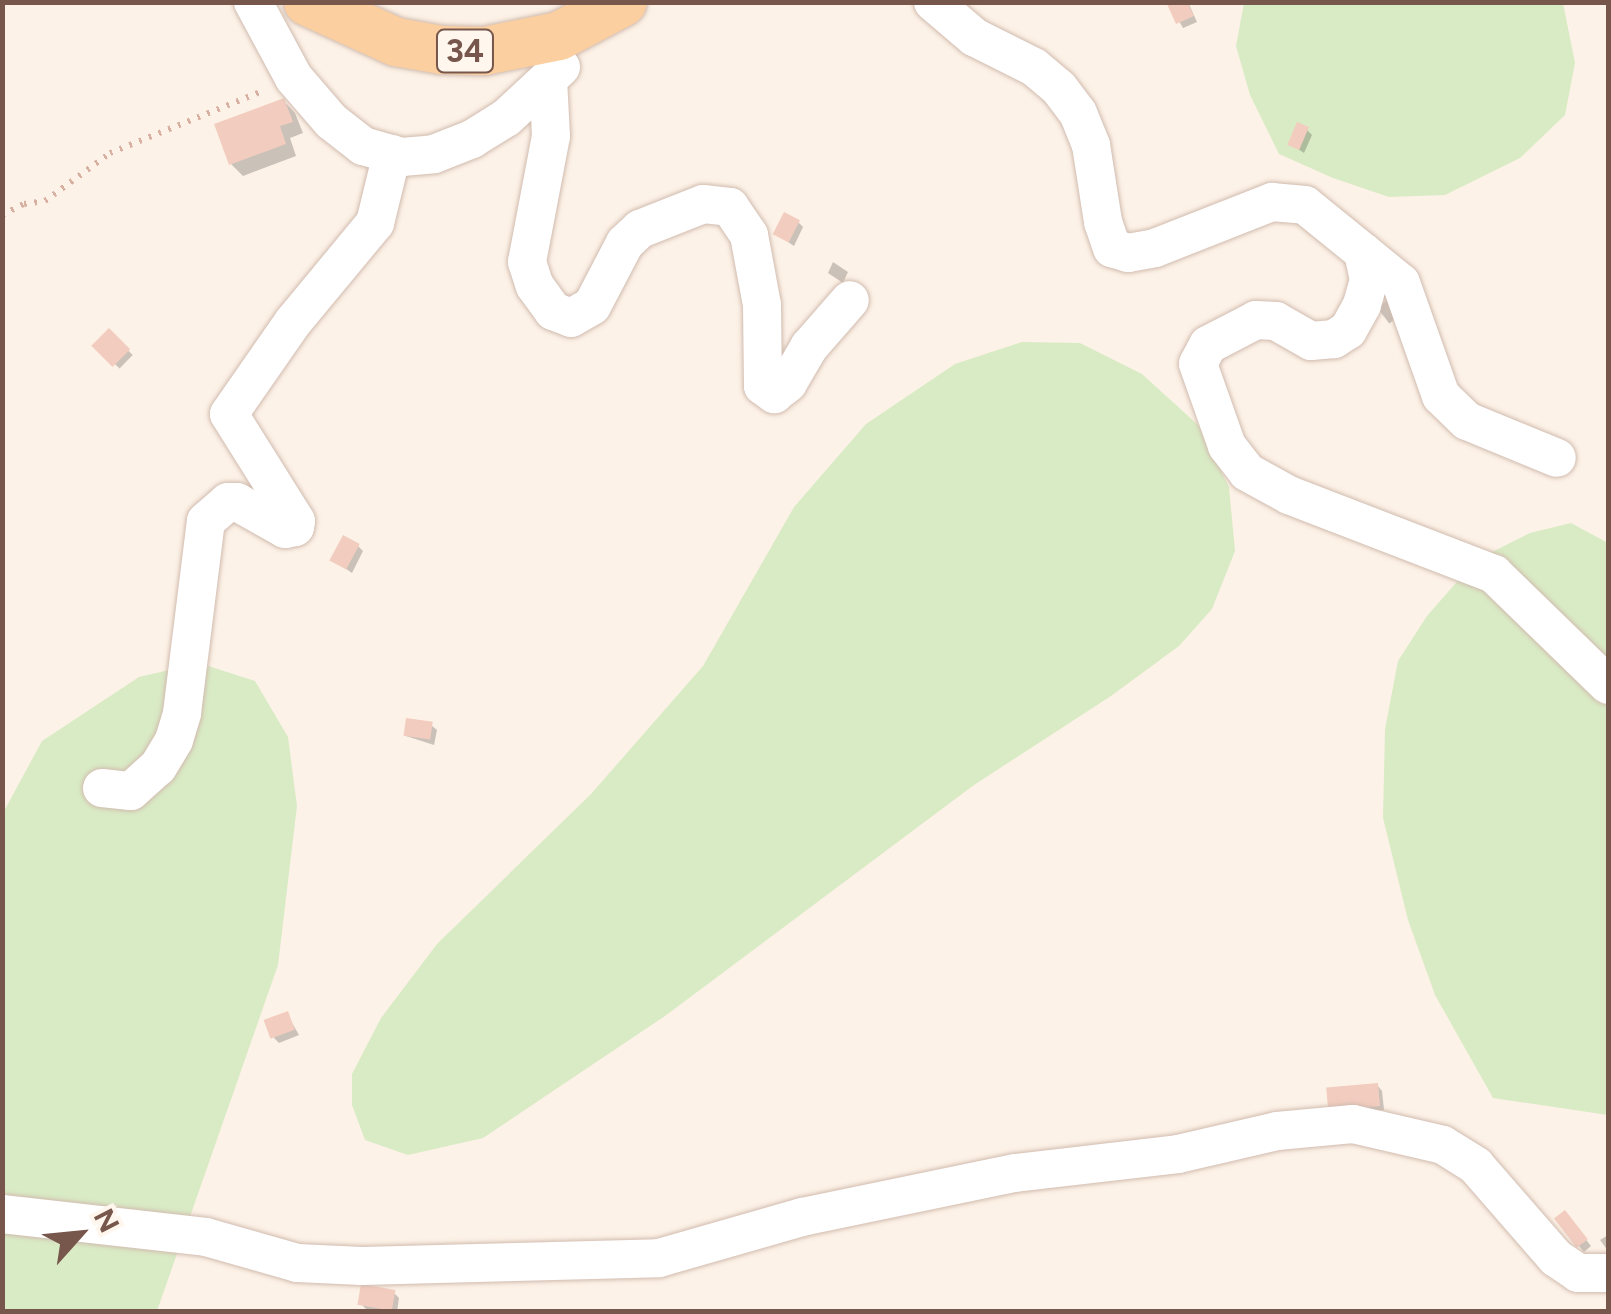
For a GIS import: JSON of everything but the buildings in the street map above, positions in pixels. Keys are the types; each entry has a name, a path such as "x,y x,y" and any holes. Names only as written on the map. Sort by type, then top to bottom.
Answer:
{"main road":[{"name":"34","path":"308,2 396,42 442,50 522,46 578,27 623,2"}],"street":[{"path":"253,2 294,78 331,121 363,146 392,154 434,154 472,139 506,118 565,64 578,27"},
{"path":"933,2 974,37 1034,67 1059,88 1078,113 1091,145 1103,222 1112,248 1128,253 1155,248 1272,202 1305,205 1401,282 1441,396 1466,420 1557,458"},
{"path":"548,79 551,136 527,262 534,286 554,311 571,318 592,306 626,244 640,229 702,204 730,207 749,235 762,305 763,386 774,394 788,383 808,347 850,300"},
{"path":"102,788 131,791 158,766 174,740 182,712 206,522 228,502 237,502 285,529 295,527 296,521 229,414 293,322 375,224 392,154"},
{"path":"1363,252 1369,280 1362,305 1348,330 1334,339 1312,341 1276,321 1256,320 1208,345 1198,364 1227,446 1247,472 1290,495 1494,574 1608,686"},
{"path":"2,1214 206,1237 297,1263 362,1266 659,1258 802,1217 1015,1173 1178,1154 1276,1131 1353,1124 1443,1145 1476,1166 1556,1258 1578,1274 1608,1273"}],"path":[{"path":"2,214 24,204 45,201 110,153 294,78"}],"green space":[{"path":"1244,3 1563,3 1575,63 1565,115 1520,158 1445,195 1389,197 1333,178 1279,154 1250,95 1236,46"},
{"path":"1022,342 1080,343 1142,374 1198,425 1229,487 1235,551 1212,609 1179,646 1111,696 974,785 665,1016 483,1138 408,1155 365,1140 352,1105 352,1074 381,1018 437,944 591,794 703,666 794,507 866,424 955,364"},
{"path":"1571,523 1608,543 1608,1115 1493,1098 1435,995 1408,920 1383,818 1385,729 1398,661 1427,616 1476,560 1530,533"},
{"path":"199,663 255,681 288,737 297,806 278,965 157,1311 3,1312 3,813 42,741 139,677"}]}
